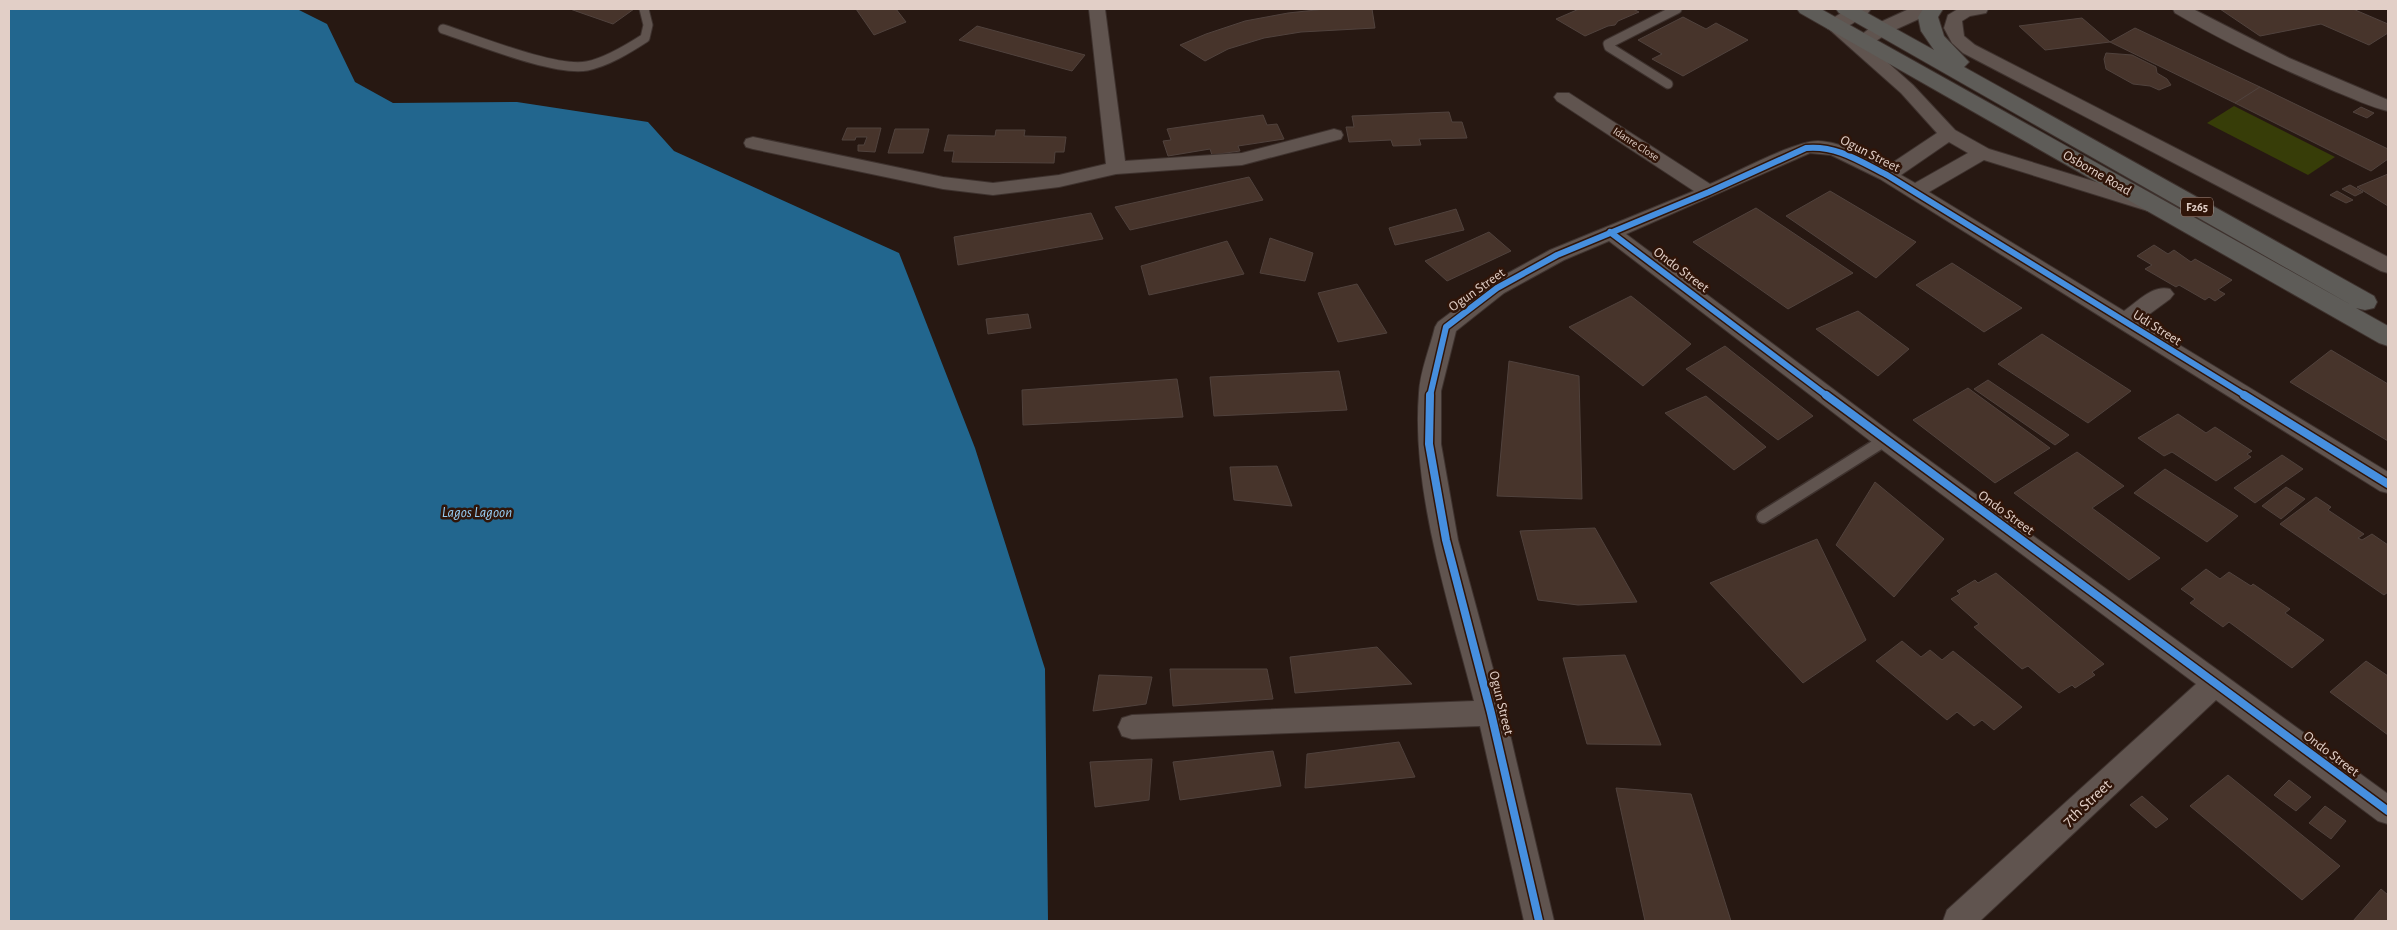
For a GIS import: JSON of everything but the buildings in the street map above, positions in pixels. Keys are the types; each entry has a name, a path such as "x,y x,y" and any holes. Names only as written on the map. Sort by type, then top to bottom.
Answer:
{"main road":[{"name":"Osborne Road","path":"1807,9 1849,14 1872,35 2158,208 2388,337"},
{"path":"1872,35 1926,9"},
{"path":"1933,9 1928,17 1928,24 1937,41 1960,63 2006,98"},
{"name":"Osborne Road","path":"1872,35 2006,98 2388,316"}],"street":[{"path":"1097,9 1116,168"},
{"path":"1980,9 1965,12 1954,18 1952,26 1955,36 1969,49 2388,266"},
{"path":"2181,9 2234,39 2327,82 2388,106"},
{"path":"1849,14 1907,89 1948,134 1982,153 2158,208"},
{"name":"Idanre Close","path":"1563,96 1709,192"},
{"path":"1887,175 1948,134"},
{"path":"753,143 943,183 993,189 1059,181 1116,168 1242,158 1334,135"},
{"name":"Ogun Street","path":"1539,921 1491,713 1446,540 1429,444 1430,391 1446,327 1497,288 1557,255 1709,192 1806,148 1818,146 1832,148 1887,175 1914,192"},
{"path":"1914,192 1982,153"},
{"name":"Udi Street","path":"1914,192 2388,484"},
{"name":"Ondo Street","path":"1610,232 1886,440 2388,811"},
{"path":"2362,252 2388,255"},
{"path":"2124,322 2162,294"},
{"name":"7th Street","path":"1971,917 2216,684"},
{"path":"1132,727 1491,713"}],"lane":[{"path":"442,29 563,67 587,66 630,48 645,38 648,25 644,9"},
{"path":"1668,84 1608,44 1671,10"},
{"path":"1763,517 1886,440"}],"green space":[{"path":"2234,106 2335,157 2308,175 2207,123"}],"water":[{"name":"Lagos Lagoon","path":"9,9 297,9 327,24 355,82 393,103 517,102 648,122 674,151 899,253 975,448 1045,669 1048,921 9,921"}],"cycle path":[{"path":"1539,921 1491,713 1446,540 1429,444 1430,391 1446,327 1497,288 1557,255 1709,192 1806,148 1817,147 1838,151 1887,175 2388,484"},
{"path":"1610,232 1885,440 2388,811"}]}
